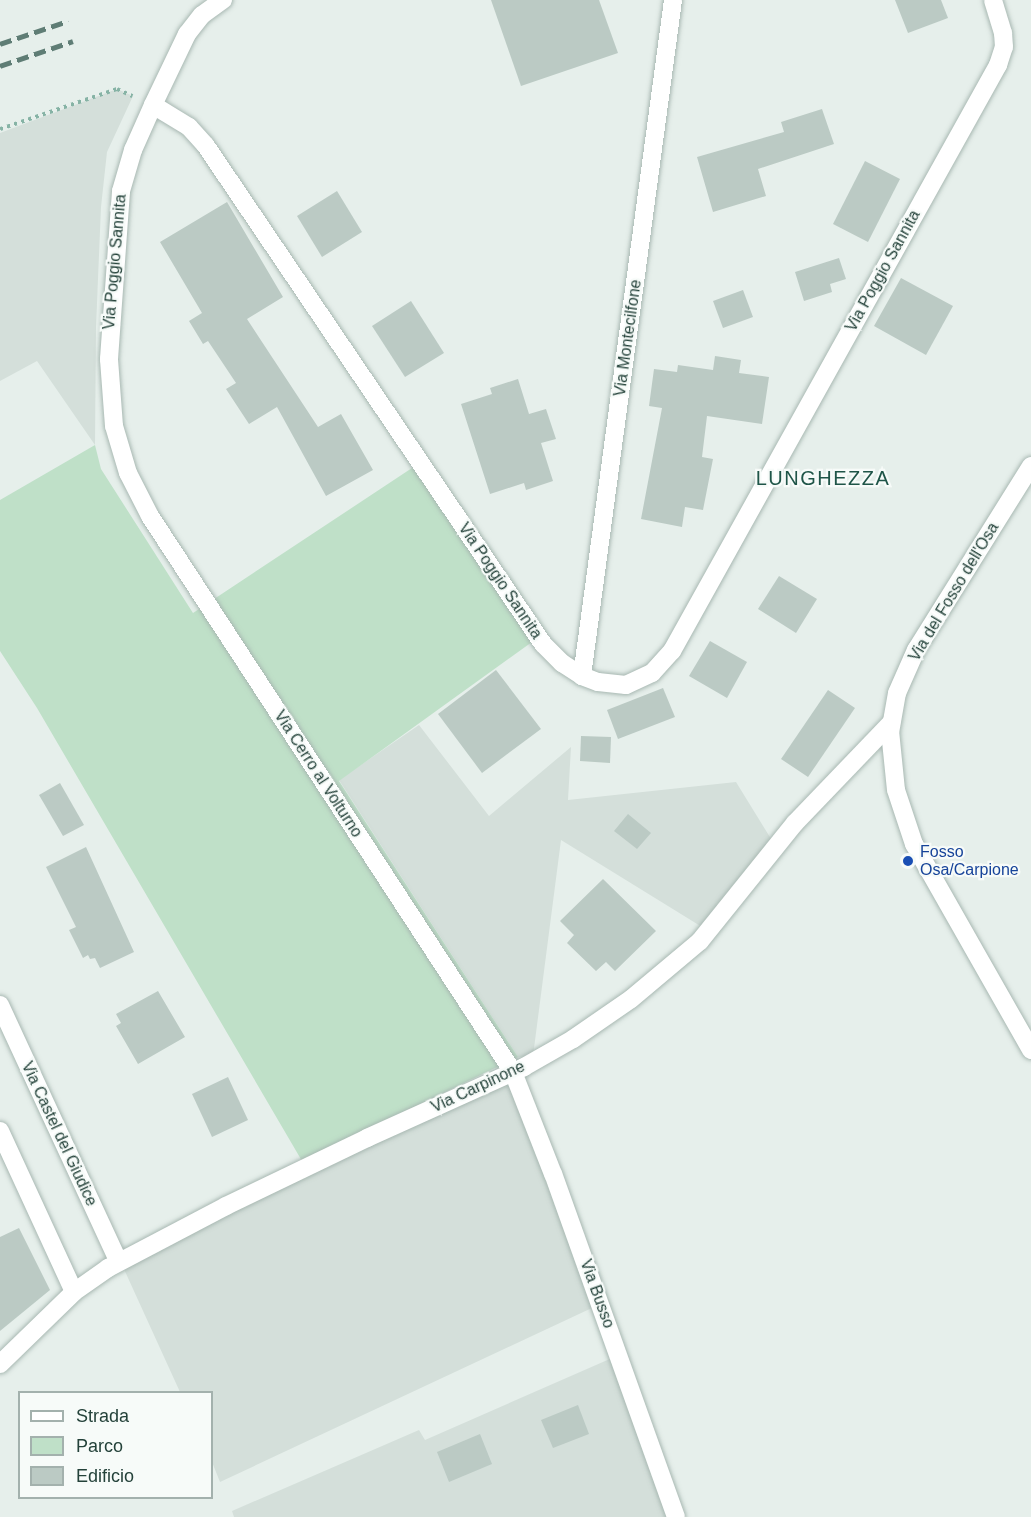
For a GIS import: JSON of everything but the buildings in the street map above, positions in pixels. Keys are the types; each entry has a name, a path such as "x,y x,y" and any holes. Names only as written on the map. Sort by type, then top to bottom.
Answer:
{"street":[{"path":"153,105 187,34 202,15 223,0"},
{"name":"Via Montecilfone","path":"582,676 673,0"},
{"name":"Via Poggio Sannita","path":"128,473 112,412 109,359 110,318 121,190 133,150 153,105 189,128 206,146 534,633 562,663 582,676 598,682 626,685 652,674 672,651 998,65 1004,47 1004,33 993,0"},
{"name":"Via del Fosso dell'Osa","path":"1031,466 916,650 897,693 891,723 891,759 896,790 914,844 1031,1050"},
{"name":"Via Cerro al Volturno","path":"128,473 150,516 513,1072"},
{"name":"Via Carpinone","path":"0,1364 74,1292 119,1262 226,1206 367,1138 513,1072 587,1029 654,982 688,952 725,912 795,823 891,723"},
{"name":"Via Castel del Giudice","path":"0,1005 119,1262"},
{"name":"Via Busso","path":"513,1072 553,1173 676,1517"},
{"path":"0,1131 74,1292"}],"path":[{"path":"0,129 117,89"}],"shaded area":[{"path":"117,89 133,96 107,152 101,207 96,327 95,445 37,361 0,381 0,133"},
{"path":"419,725 489,816 571,747 568,800 736,782 773,842 702,927 561,840 533,1056 518,1057 339,780"},
{"path":"510,1081 594,1307 220,1482 213,1464 213,1391 180,1391 123,1267 387,1133"},
{"path":"612,1358 668,1517 234,1517 232,1511 419,1430 425,1440"}],"green space":[{"path":"95,445 101,469 193,613 415,466 532,642 339,781 518,1057 302,1161 37,708 0,651 0,500"}],"railway":[{"path":"0,44 68,21"},
{"path":"0,66 73,41"}],"place":[{"name":"Fosso Osa/Carpione","path":"908,861"}],"district":[{"name":"LUNGHEZZA","path":"823,478"}]}
